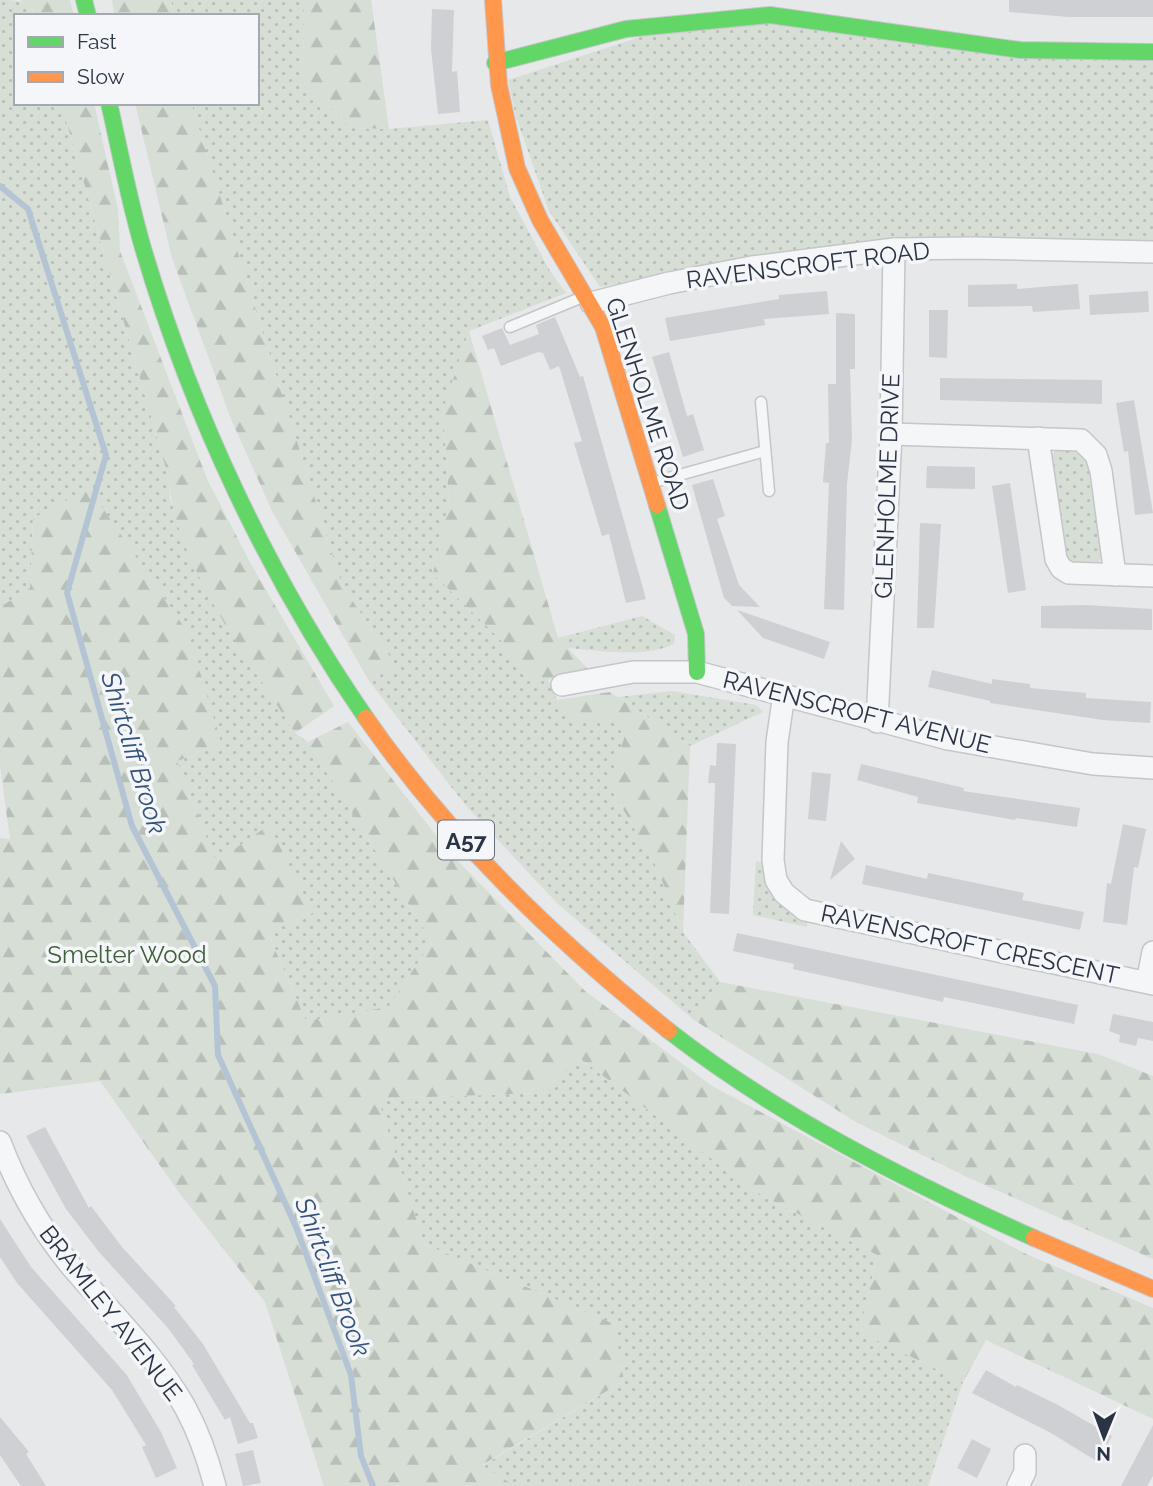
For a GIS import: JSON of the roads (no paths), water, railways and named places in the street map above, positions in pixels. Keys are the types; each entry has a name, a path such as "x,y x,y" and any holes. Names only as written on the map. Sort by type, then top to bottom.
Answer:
{"main road":[{"name":"GLENHOLME ROAD","path":"493,0 495,63 502,113 517,172 539,219 589,299 611,352 696,634 697,672"},
{"path":"495,63 626,29 770,8 1020,50 1153,52"},
{"name":"A57","path":"109,105 147,261 216,445 275,567 340,680 401,762 470,844 546,923 632,1001 722,1070 823,1133 932,1194 1153,1289"}],"street":[{"name":"RAVENSCROFT ROAD","path":"589,299 751,267 894,249 973,248 1153,253"},
{"name":"GLENHOLME DRIVE","path":"877,722 891,434 894,249"},
{"path":"891,434 1081,440 1096,455 1115,575"},
{"path":"1038,438 1056,559 1069,573 1153,576"},
{"name":"RAVENSCROFT AVENUE","path":"562,685 633,671 697,672 877,722 1023,754 1093,764 1153,768"},
{"name":"RAVENSCROFT CRESCENT","path":"784,694 777,742 772,860 776,880 792,902 805,910 1150,983"},
{"path":"1150,983 1153,952"},
{"name":"BRAMLEY AVENUE","path":"0,1142 13,1175 36,1217 71,1265 155,1363 185,1407 215,1486"},
{"path":"1018,1486 1025,1472 1025,1455"}],"lane":[{"path":"510,327 589,299"},
{"path":"761,402 768,491"},
{"path":"651,483 765,451"}],"waterway":[{"name":"Shirtcliff Brook","path":"0,186 28,209 106,455 67,593 132,826 215,986 218,1055 296,1227 351,1375 361,1456 373,1486"}],"park label":[{"name":"Smelter Wood","path":"127,954"}]}
